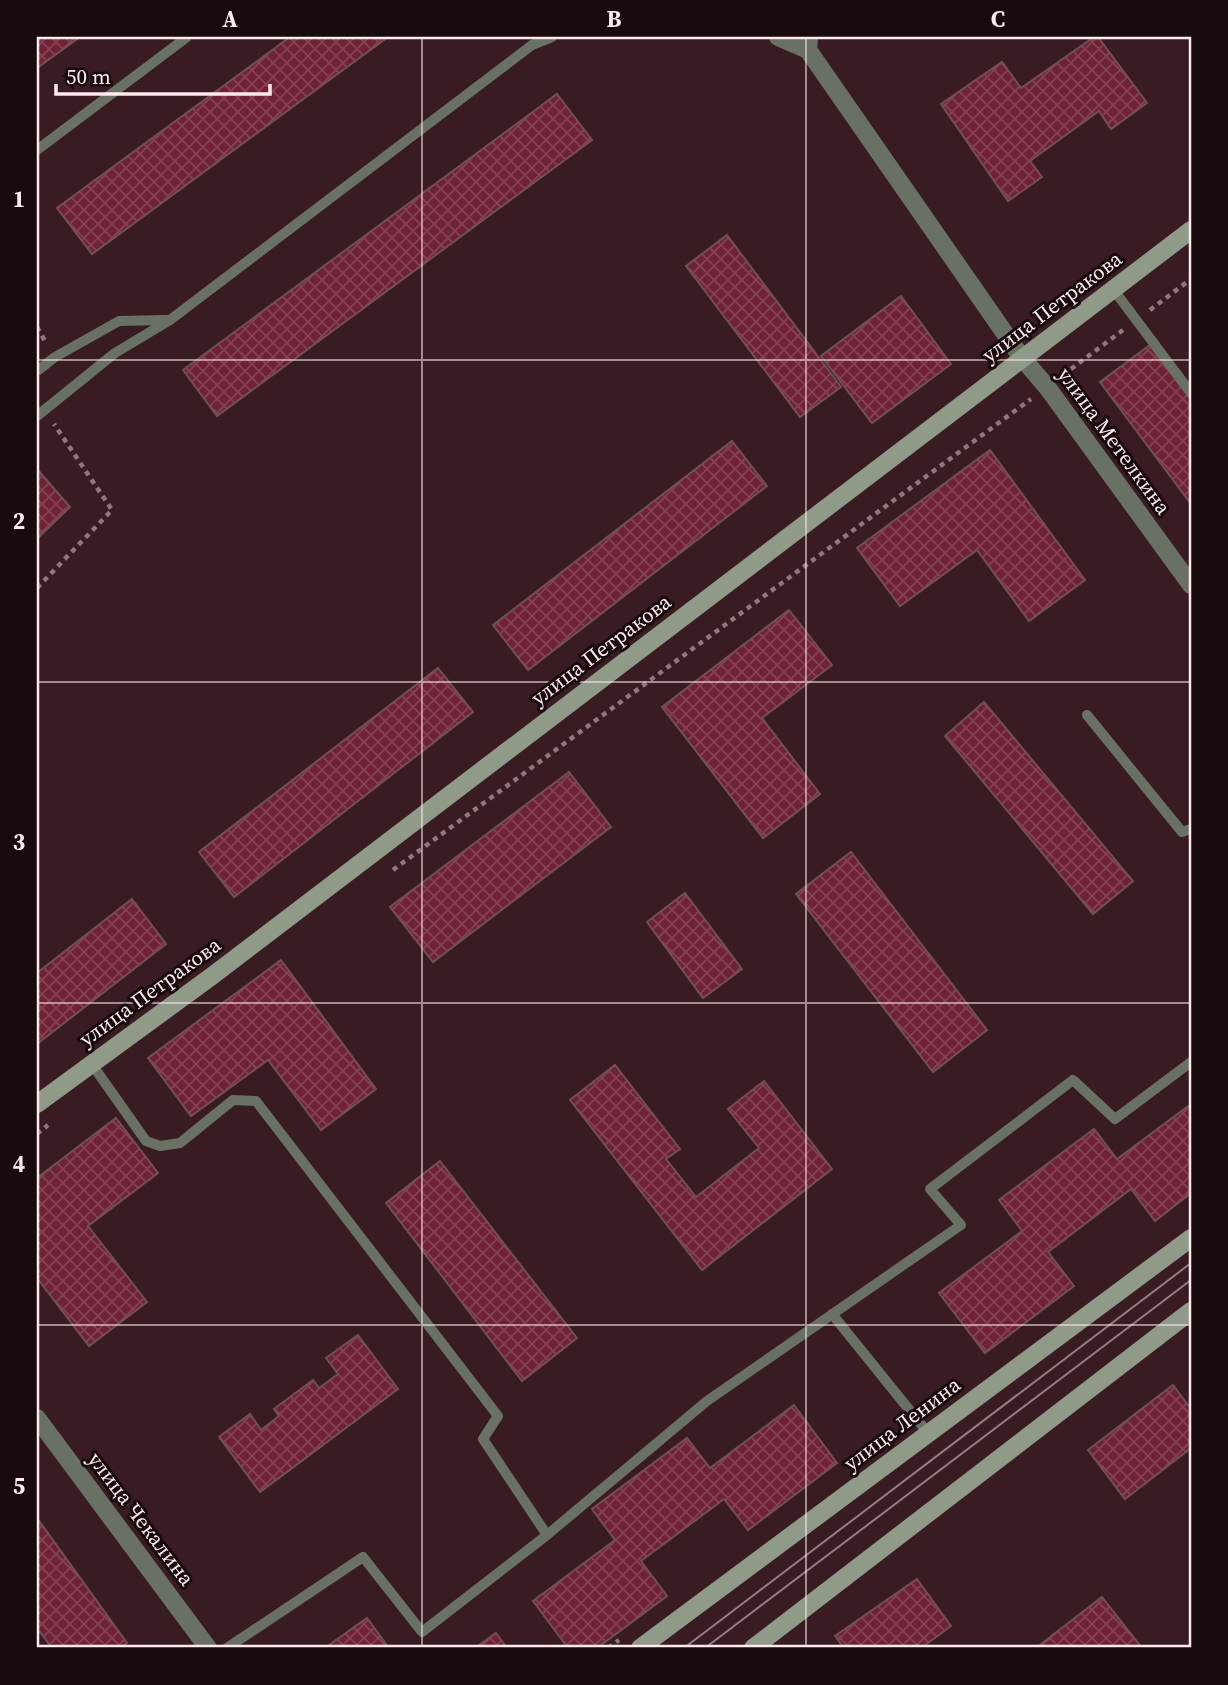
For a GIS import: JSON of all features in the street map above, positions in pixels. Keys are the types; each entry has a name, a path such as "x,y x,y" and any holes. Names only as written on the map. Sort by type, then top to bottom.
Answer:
{"street":[{"path":"778,37 809,43"},
{"name":"улица Метелкина","path":"809,43 1022,358 1047,387 1191,586"},
{"name":"улица Петракова","path":"37,1104 223,967 1191,230"},
{"name":"улица Ленина","path":"640,1648 1191,1238"},
{"path":"752,1648 1191,1311"},
{"name":"улица Чекалина","path":"37,1418 208,1648"}],"lane":[{"path":"37,150 187,37"},
{"path":"41,413 115,353 170,320 532,45 552,37"},
{"path":"1113,289 1191,393"},
{"path":"37,370 119,321 170,320"},
{"path":"1087,715 1182,832 1191,830"},
{"path":"227,1648 363,1557 422,1632 547,1535 707,1401 961,1225 930,1189 1073,1080 1115,1119 1191,1062"},
{"path":"91,1063 146,1141 160,1146 180,1143 233,1100 256,1101 498,1416 483,1439 547,1535"},
{"path":"832,1314 928,1433"}],"path":[{"path":"386,875 1068,372"},
{"path":"37,588 113,510 41,413"},
{"path":"37,1134 57,1119"}],"building":[{"path":"37,37 80,37 37,68"},
{"path":"290,37 388,37 92,254 57,208"},
{"path":"1094,37 1098,37 1147,103 1111,129 1099,111 1030,161 1042,177 1008,201 941,104 1002,62 1021,88"},
{"path":"557,94 592,140 217,416 183,370"},
{"path":"727,235 841,387 800,417 686,266"},
{"path":"901,296 951,364 872,423 821,356"},
{"path":"1150,345 1191,400 1191,504 1100,382"},
{"path":"732,441 767,486 528,670 493,625"},
{"path":"990,450 1085,580 1029,621 977,550 900,606 857,548"},
{"path":"37,469 70,507 37,539"},
{"path":"789,610 832,665 762,718 820,794 763,838 662,707"},
{"path":"438,668 473,712 234,897 199,852"},
{"path":"984,702 1133,881 1093,914 945,736"},
{"path":"569,772 611,827 433,962 390,907"},
{"path":"851,852 987,1030 933,1072 796,894"},
{"path":"685,893 742,969 703,998 647,922"},
{"path":"132,899 166,944 37,1044 37,973"},
{"path":"281,960 376,1089 321,1130 268,1060 191,1116 148,1058"},
{"path":"615,1065 680,1149 666,1159 696,1197 759,1148 728,1109 764,1081 832,1169 702,1270 570,1100"},
{"path":"1191,1104 1191,1193 1155,1221 1131,1189 1048,1252 1074,1286 985,1353 939,1293 1022,1231 999,1200 1094,1129 1117,1159"},
{"path":"116,1118 158,1173 88,1226 147,1302 89,1346 37,1278 37,1178"},
{"path":"440,1161 577,1338 522,1381 386,1203"},
{"path":"358,1335 398,1389 260,1492 219,1437 250,1414 261,1430 279,1416 274,1409 313,1380 319,1388 338,1374 326,1358"},
{"path":"1173,1385 1191,1409 1191,1448 1125,1499 1088,1450"},
{"path":"794,1405 837,1463 748,1530 724,1499 641,1561 667,1596 597,1648 568,1648 533,1601 615,1540 592,1509 687,1438 710,1468"},
{"path":"37,1518 127,1643 119,1648 52,1648 37,1628"},
{"path":"917,1579 951,1626 921,1648 844,1648 835,1636"},
{"path":"1102,1597 1142,1648 1036,1648"},
{"path":"367,1618 389,1648 325,1648"},
{"path":"496,1633 507,1648 475,1648"}],"tram line":[{"path":"684,1648 1191,1263"},
{"path":"705,1648 1191,1280"}]}
